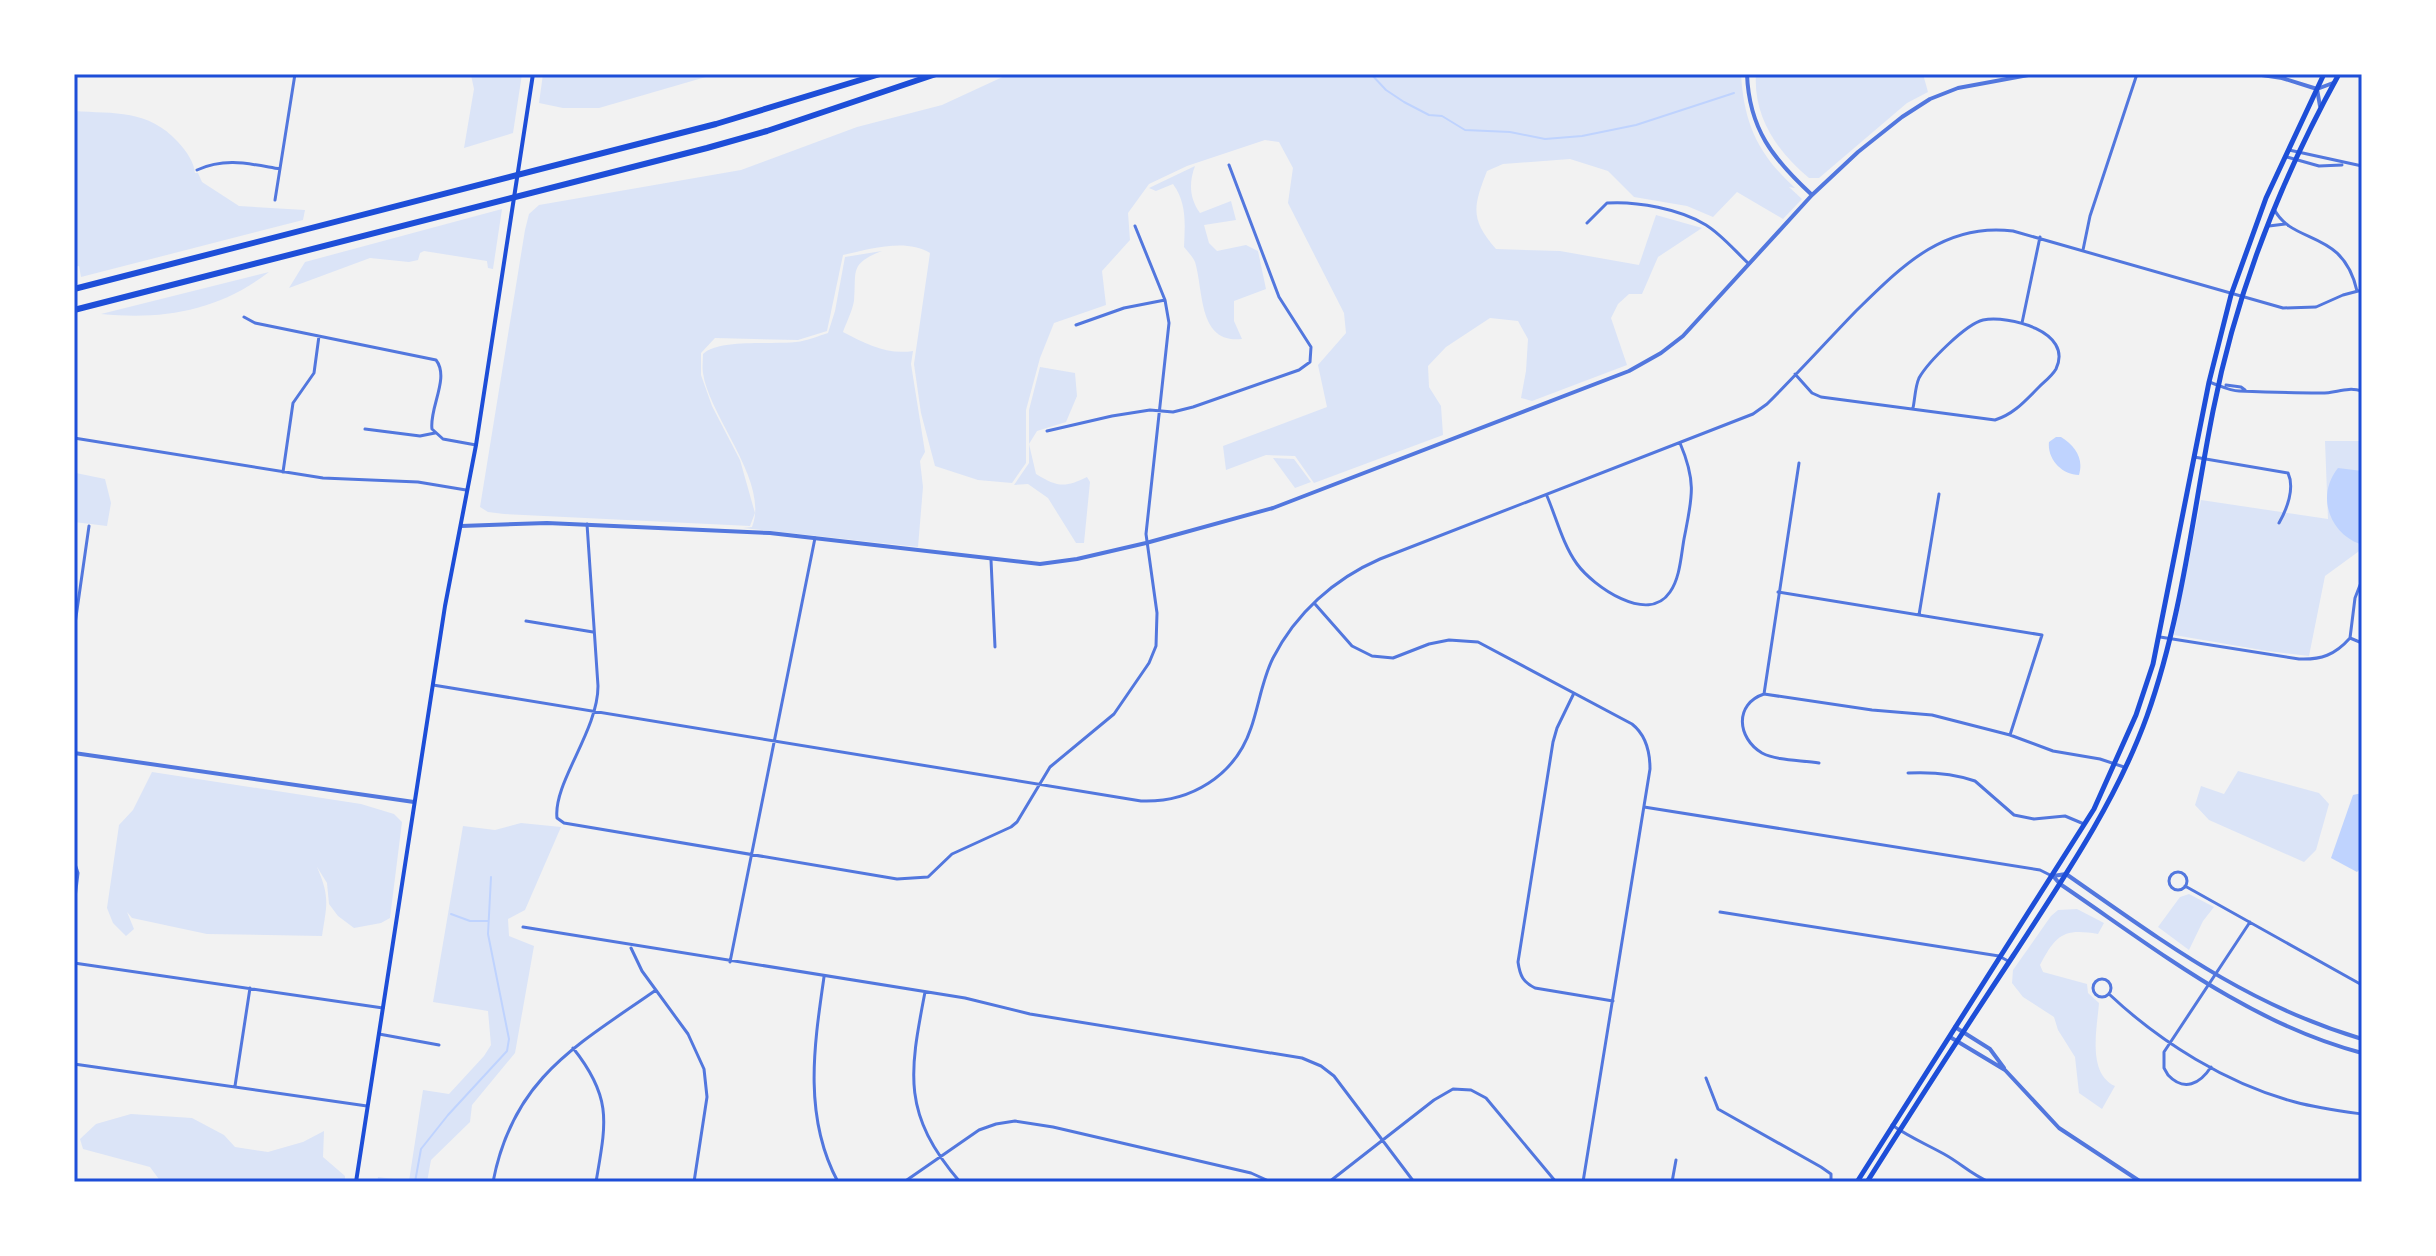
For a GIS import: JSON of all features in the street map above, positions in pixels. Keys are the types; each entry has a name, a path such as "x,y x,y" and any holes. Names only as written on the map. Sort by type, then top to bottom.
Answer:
{"highway":[{"path":"74,289 716,124 880,74"},
{"path":"74,310 707,148 936,74"}],"main road":[{"path":"356,1182 414,802 476,445 533,74"},
{"path":"1857,1182 2053,876 2116,764 2144,691 2160,637 2209,382 2231,295 2256,222 2324,74"},
{"path":"1867,1182 2060,884 2104,812 2125,768 2146,717 2169,638 2204,459 2242,297 2298,153 2339,74"},
{"path":"2256,222 2268,226"},
{"path":"2185,506 2195,507"},
{"path":"2174,566 2183,568"}],"street":[{"path":"275,200 295,74"},
{"path":"446,74 465,74"},
{"path":"1747,74 1750,104 1760,133 1779,164 1812,195"},
{"path":"461,526 587,524 815,538 991,560 1050,563 1146,543 1247,516 1308,496 1629,371 1683,336 1812,195 1882,132 1930,99 1958,88 2034,74"},
{"path":"2083,250 2090,216 2137,74"},
{"path":"2255,74 2282,78 2317,89 2334,82"},
{"path":"2317,89 2320,109"},
{"path":"2287,153 2362,166"},
{"path":"2287,153 2296,161 2332,167 2345,164"},
{"path":"197,170 211,164 234,161 280,169"},
{"path":"1047,431 1112,416 1173,412 1213,401 1299,370 1311,358 1308,340 1279,297 1229,165"},
{"path":"1587,223 1607,203 1676,213 1706,225 1749,264"},
{"path":"2274,209 2285,224"},
{"path":"433,685 1039,784 1152,801 1174,799 1200,789 1226,769 1240,751 1250,731 1262,684 1274,656 1292,628 1339,581 1363,566 1753,414 1767,404 1891,277 1923,251 1945,241 1985,230 2003,229 2283,308 2316,307 2359,291 2352,273 2336,251 2320,239 2285,224 2268,226"},
{"path":"587,524 598,686 595,711 557,808 556,815 561,822 897,879 924,878 952,854 1011,827 1021,818 1055,761 1114,714 1149,663 1156,646 1157,627 1146,543 1169,338 1165,300 1135,226"},
{"path":"2022,323 2040,237"},
{"path":"1076,325 1124,308 1165,300"},
{"path":"244,317 255,323 436,360 441,371 431,425 443,439 476,445"},
{"path":"1795,374 1816,396 1995,420 2016,410 2056,367 2057,351 2049,335 2022,323 1984,320 1972,324 1919,378 1913,408"},
{"path":"283,472 293,403 314,373 319,335"},
{"path":"2209,382 2240,392 2245,390 2264,394 2293,391 2324,394 2348,389 2362,391"},
{"path":"365,429 420,436 435,433"},
{"path":"74,438 323,478 418,482 467,490"},
{"path":"1547,494 1575,561 1585,574 1625,601 1642,606 1654,604 1668,595 1676,580 1691,503 1691,472 1680,443"},
{"path":"2194,457 2288,473 2291,480 2287,508 2279,523"},
{"path":"1764,694 1799,463"},
{"path":"1919,615 1939,494"},
{"path":"74,631 89,526"},
{"path":"730,962 815,538"},
{"path":"991,560 995,647"},
{"path":"2160,637 2319,660 2336,651 2350,638 2355,598 2362,580"},
{"path":"1778,592 2042,635 2010,735"},
{"path":"1314,603 1352,646 1372,656 1393,658 1449,640 1478,642 1632,724 1643,737 1650,755 1644,807 1583,1182"},
{"path":"526,621 593,632"},
{"path":"2350,638 2362,643"},
{"path":"1574,692 1553,742 1518,962 1521,977 1527,984 1546,991 1613,1001"},
{"path":"1819,763 1765,754 1748,739 1741,724 1742,714 1751,702 1764,694 1872,710 1932,715 2010,735 2053,751 2125,768"},
{"path":"74,753 414,802"},
{"path":"1908,773 1967,778 2014,815 2034,819 2065,816 2084,824"},
{"path":"1644,807 2040,870 2209,985 2278,1024 2362,1053"},
{"path":"74,861 78,873 74,906"},
{"path":"2181,873 2187,880 2185,886 2180,890 2172,889 2169,877 2181,873"},
{"path":"2053,876 2066,874 2216,975 2289,1013 2362,1039"},
{"path":"2185,886 2362,985"},
{"path":"1720,912 1999,956 2009,961"},
{"path":"2211,1067 2204,1078 2184,1085 2172,1080 2163,1060 2250,922"},
{"path":"523,927 965,998 1030,1014 1302,1058 1328,1071 1414,1182"},
{"path":"631,946 642,971 693,1043 707,1080 694,1182"},
{"path":"74,963 383,1008"},
{"path":"824,977 814,1046 813,1087 822,1139 838,1182"},
{"path":"2107,981 2111,986 2109,994 2098,996 2094,991 2095,983 2107,981"},
{"path":"235,1086 250,988"},
{"path":"493,1182 500,1150 523,1100 557,1061 656,990"},
{"path":"925,992 915,1046 913,1093 921,1121 938,1156 960,1182"},
{"path":"2109,994 2172,1043 2244,1084 2311,1106 2362,1114"},
{"path":"1955,1027 1990,1049 2005,1070 2059,1128 2141,1182"},
{"path":"379,1034 439,1045"},
{"path":"1949,1037 2005,1070"},
{"path":"573,1048 594,1079 605,1115 596,1182"},
{"path":"74,1064 368,1106"},
{"path":"1706,1078 1718,1109 1821,1167 1831,1174 1831,1182"},
{"path":"1329,1182 1448,1091 1471,1090 1492,1103 1556,1182"},
{"path":"904,1182 979,1130 1015,1121 1251,1173 1271,1182"},
{"path":"1892,1125 1989,1182"},
{"path":"1672,1182 1676,1160"}],"shaded area":[{"path":"522,74 513,133 464,148 474,89 471,75"},
{"path":"543,74 716,74 599,108 563,108 539,103"},
{"path":"1009,74 1741,74 1746,108 1755,137 1771,163 1795,188 1789,187 1802,199 1783,219 1737,192 1713,217 1687,206 1634,197 1608,171 1570,159 1503,164 1487,171 1476,212 1482,229 1496,249 1560,251 1639,265 1656,215 1702,228 1658,257 1642,294 1629,294 1618,304 1611,318 1627,365 1532,401 1521,398 1528,339 1518,321 1490,318 1446,347 1428,366 1429,387 1441,406 1443,435 1314,483 1295,456 1266,455 1226,470 1223,446 1327,407 1318,365 1346,333 1344,313 1288,203 1293,168 1279,142 1265,140 1187,166 1149,184 1128,213 1130,240 1102,271 1106,305 1054,323 1040,358 1026,410 1026,463 1012,483 978,480 935,466 921,413 914,364 930,253 899,245 843,255 827,331 798,340 715,338 701,353 701,375 712,406 740,460 755,513 750,526 504,514 488,512 480,507 525,230 529,214 539,205 741,170 857,127 942,105"},
{"path":"1756,74 1923,74 1928,92 1907,103 1819,178 1809,178 1787,157 1769,132 1759,104"},
{"path":"74,111 143,118 167,131 181,146 202,182 239,206 305,210 303,220 81,277 79,266 74,267"},
{"path":"1195,166 1191,190 1200,213 1231,201 1236,220 1204,225 1209,243 1217,251 1246,245 1258,251 1266,289 1234,301 1234,321 1242,339 1217,333 1205,314 1195,262 1184,247 1184,214 1178,191 1173,184 1156,191 1149,188"},
{"path":"502,209 493,269 488,268 487,261 424,251 418,260 409,262 370,258 289,288 305,262"},
{"path":"882,251 864,260 856,270 854,301 843,332 885,350 913,351 911,364 925,452 920,461 923,487 918,547 743,528 752,527 755,509 753,490 708,390 703,373 703,354 721,346 796,342 828,333 845,257"},
{"path":"269,272 230,296 190,310 147,315 101,314"},
{"path":"1040,367 1075,373 1077,396 1066,422 1037,431 1029,444 1029,410"},
{"path":"2325,441 2362,441 2362,549 2325,576 2309,656 2174,635 2201,500 2328,519"},
{"path":"1029,444 1036,474 1061,484 1087,477 1090,482 1084,543 1076,543 1048,498 1028,484 1014,485 1029,463"},
{"path":"1273,458 1294,459 1311,482 1295,488"},
{"path":"76,473 105,479 111,503 107,526 74,522"},
{"path":"2238,771 2319,793 2329,804 2316,850 2304,862 2209,820 2195,805 2201,786 2224,794"},
{"path":"152,772 361,804 394,814 402,822 390,918 381,923 354,928 338,916 329,904 327,883 317,867 326,901 322,936 207,934 132,918 127,912 134,929 126,936 113,923 107,908 119,825 133,810"},
{"path":"521,823 561,827 525,910 508,919 509,936 534,946 515,1053 472,1105 470,1122 431,1160 427,1182 377,1182 378,1177 409,1181 423,1090 449,1094 491,1045 488,1011 433,1002 463,826 495,830"},
{"path":"2189,894 2214,907 2203,921 2189,950 2158,927 2180,897"},
{"path":"2077,909 2104,923 2098,934 2076,932 2062,936 2040,965 2043,972 2087,984 2088,993 2099,1003 2097,1061 2106,1080 2115,1086 2102,1109 2079,1093 2075,1057 2058,1030 2054,1017 2023,997 2012,983 2013,970 2051,916 2058,910"},
{"path":"131,1114 192,1118 224,1135 235,1147 268,1152 303,1142 324,1131 323,1157 345,1176 345,1182 161,1182 150,1167 83,1149 80,1139 96,1124"}],"water":[{"path":"2061,437 2074,448 2080,463 2079,475 2067,472 2053,460 2049,442"},
{"path":"2338,468 2362,471 2360,544 2340,531 2329,512 2328,490"},
{"path":"2362,793 2362,867 2357,872 2331,858 2353,795"}],"waterway":[{"path":"1371,74 1386,90 1404,102 1429,115 1442,116 1465,130 1510,132 1545,139 1582,136 1636,125 1734,93"},
{"path":"415,1182 421,1149 507,1051 509,1039 488,934 491,877"},
{"path":"451,914 470,921 488,921"}]}
